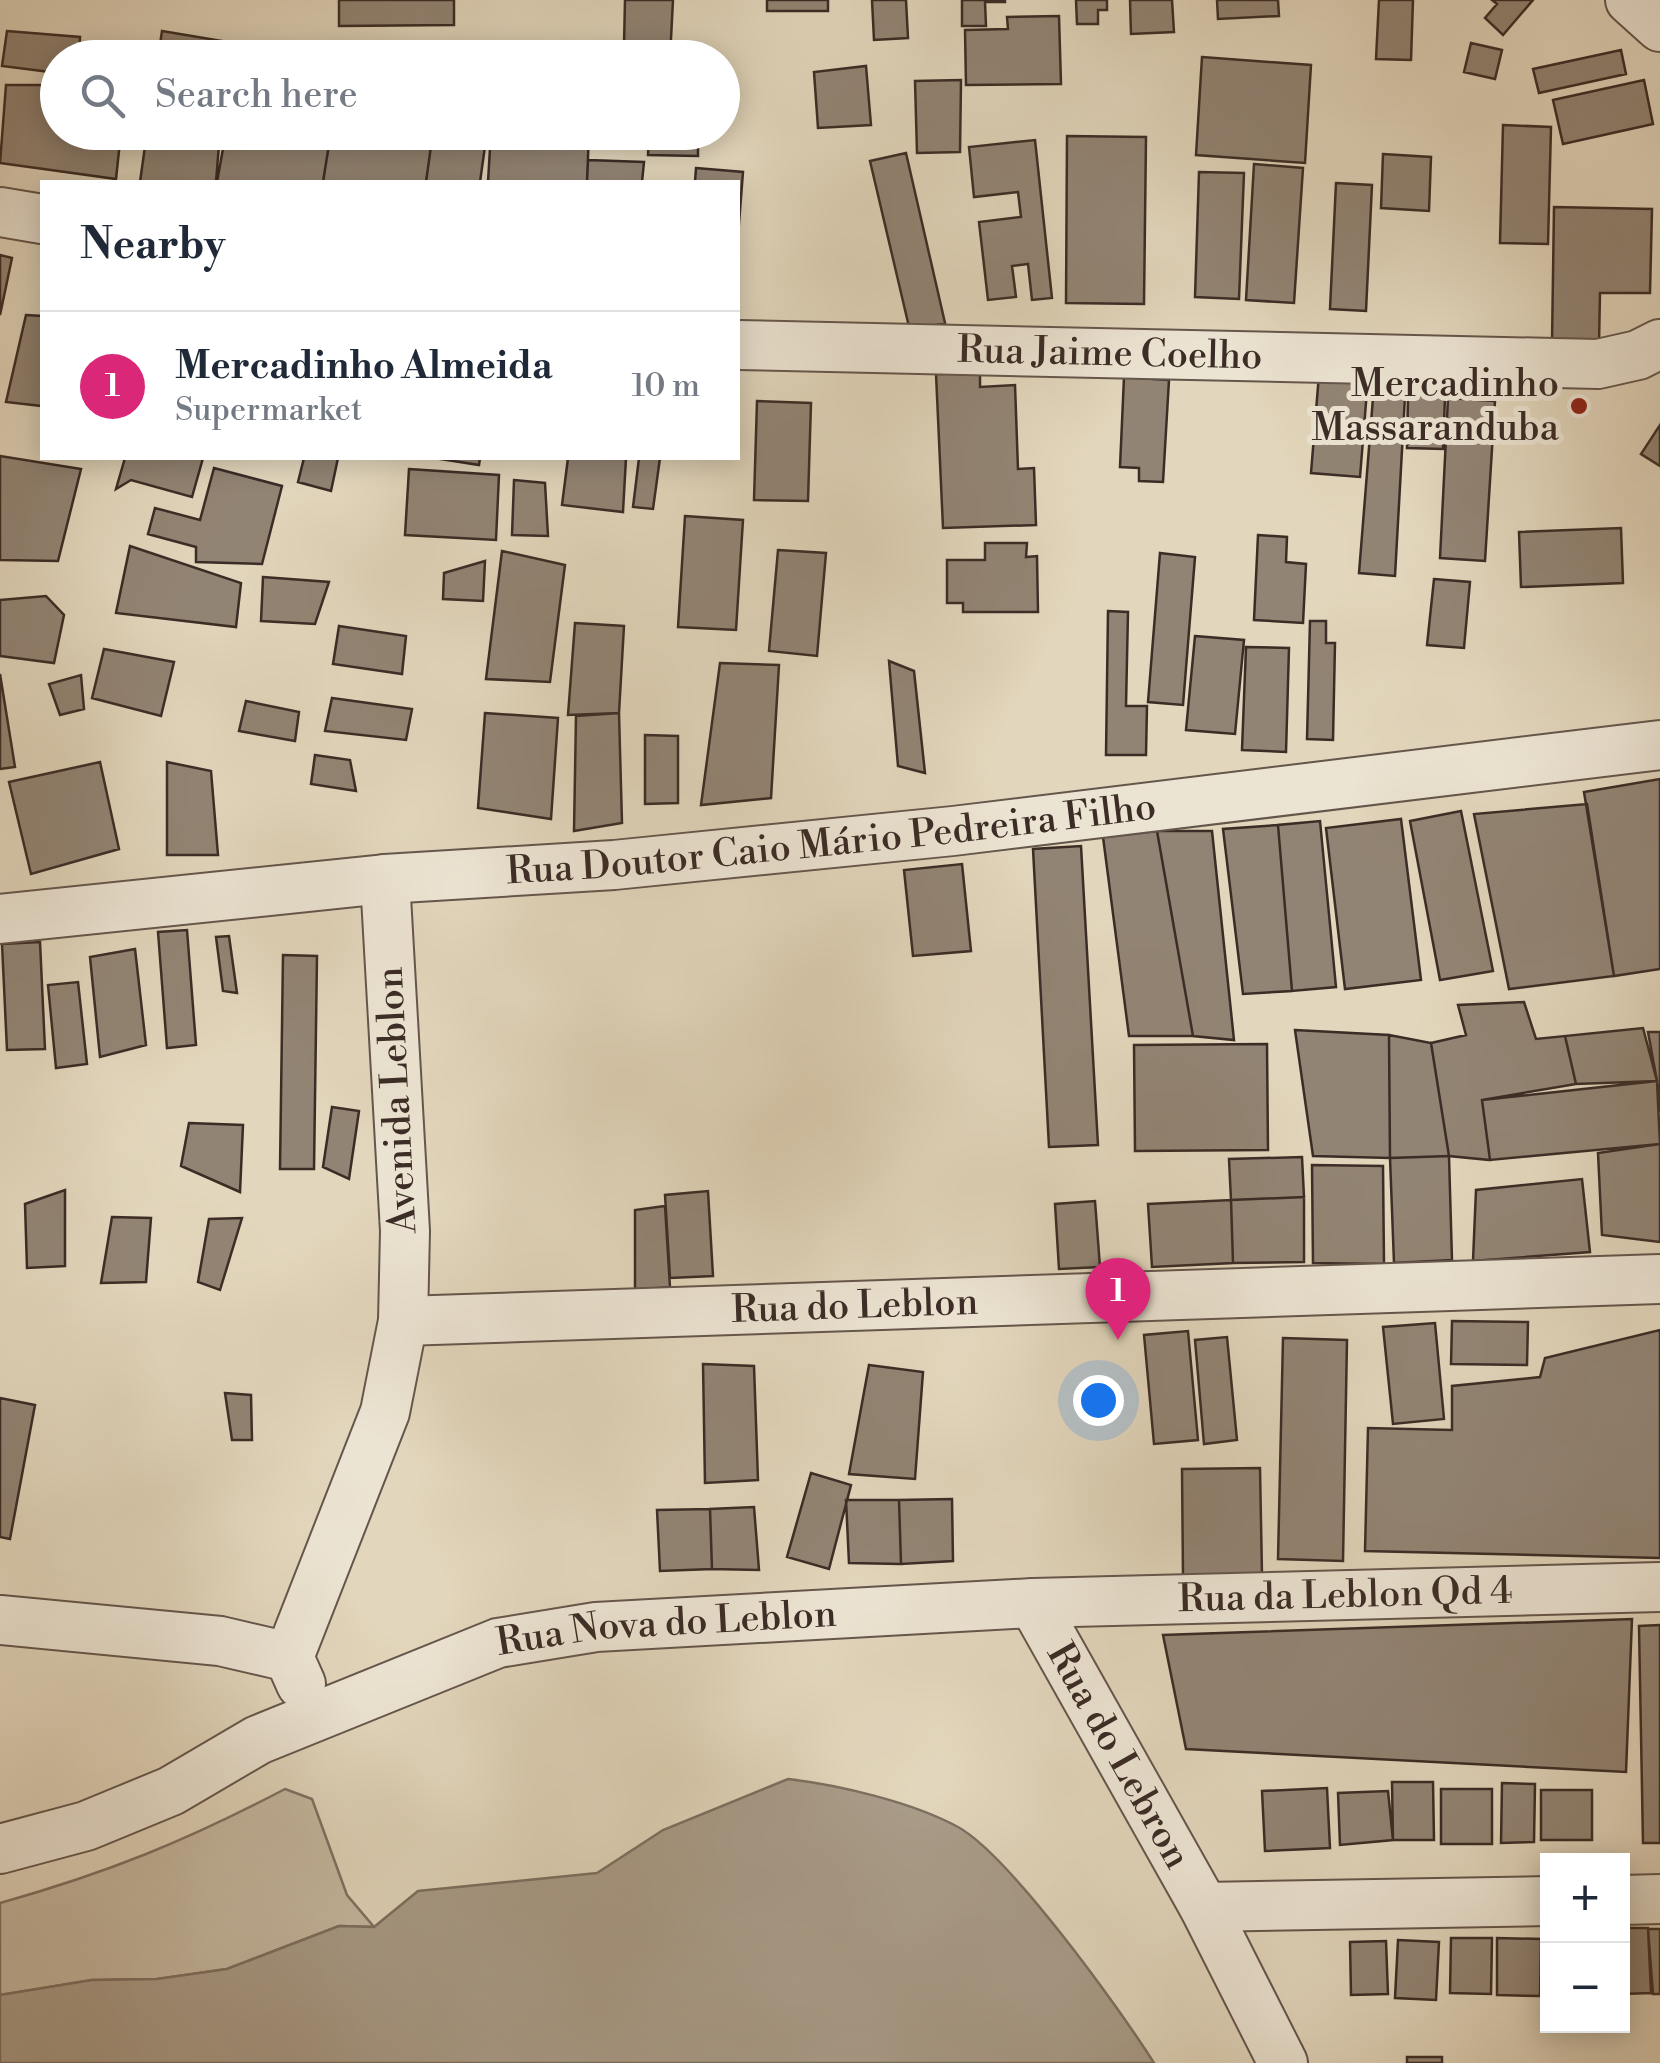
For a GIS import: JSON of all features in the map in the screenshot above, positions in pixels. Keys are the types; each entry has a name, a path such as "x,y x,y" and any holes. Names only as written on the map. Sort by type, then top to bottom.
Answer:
{"street":[{"path":"1630,0 1660,27"},
{"path":"0,212 40,218"},
{"name":"Rua Jaime Coelho","path":"740,345 1598,364 1638,355 1660,344"},
{"name":"Rua Doutor Caio Mário Pedreira Filho","path":"0,918 385,879 614,865 952,831 1660,745"},
{"name":"Avenida Leblon","path":"385,879 405,1230 404,1321"},
{"name":"Rua do Leblon","path":"404,1321 1660,1279"},
{"path":"0,1849 86,1826 170,1791 258,1740 315,1716 289,1656 384,1412 404,1321"},
{"name":"Rua da Leblon Qd 4","path":"1033,1603 1660,1587"},
{"name":"Rua Nova do Leblon","path":"315,1716 498,1643 596,1626 1033,1603"},
{"name":"Rua do Lebron","path":"1033,1603 1204,1906 1284,2063"},
{"path":"0,1620 220,1641 289,1656"},
{"path":"1630,1900 1660,1899"},
{"name":"Rua do Lebron","path":"1204,1906 1540,1901"}],"shaded area":[{"path":"788,1779 897,1802 940,1818 980,1843 1062,1935 1154,2063 0,2063 0,1995 92,1980 157,1979 227,1969 339,1926 374,1927 418,1891 597,1873 663,1830"},
{"path":"285,1789 312,1799 347,1895 374,1927 339,1926 227,1969 157,1979 92,1980 0,1995 0,1903 146,1854"}],"building":[{"path":"339,0 454,0 454,25 339,26"},
{"path":"625,0 673,0 671,40 624,40"},
{"path":"767,0 828,0 828,11 767,11"},
{"path":"872,0 906,0 908,38 874,40"},
{"path":"962,0 1005,2 985,2 986,26 962,26"},
{"path":"1076,0 1107,0 1107,10 1098,10 1098,24 1077,24"},
{"path":"1130,0 1172,0 1174,32 1131,34"},
{"path":"1217,0 1278,0 1279,16 1218,19"},
{"path":"1379,0 1413,0 1411,60 1376,59"},
{"path":"1492,0 1533,0 1503,35 1485,18 1497,4"},
{"path":"1059,16 1061,84 966,85 965,30 1008,29 1007,17"},
{"path":"7,31 80,37 40,40 40,71 2,66"},
{"path":"162,31 216,40 161,40"},
{"path":"1471,43 1502,50 1495,79 1464,72"},
{"path":"1621,50 1626,74 1539,93 1533,69"},
{"path":"1202,57 1311,65 1305,163 1196,155"},
{"path":"866,66 871,125 818,128 814,72"},
{"path":"961,80 960,152 917,153 915,81"},
{"path":"1644,80 1653,124 1563,144 1553,100"},
{"path":"6,85 40,85 40,150 119,150 116,179 0,163"},
{"path":"1503,125 1551,127 1548,244 1500,243"},
{"path":"1067,136 1146,137 1144,304 1066,303"},
{"path":"1035,140 1052,298 1032,300 1028,264 1012,266 1016,297 988,300 979,222 1021,217 1018,192 974,197 969,147"},
{"path":"144,150 219,150 216,180 140,180"},
{"path":"223,150 328,150 323,180 217,180"},
{"path":"328,150 430,150 426,180 323,180"},
{"path":"430,150 484,150 480,180 426,180"},
{"path":"490,150 588,150 587,180 488,180"},
{"path":"648,150 698,150 698,156 648,155"},
{"path":"906,153 945,323 910,331 870,161"},
{"path":"1383,154 1431,157 1429,211 1381,208"},
{"path":"588,160 644,162 642,180 587,180"},
{"path":"1254,164 1303,168 1294,303 1246,300"},
{"path":"696,168 743,172 740,210 740,180 695,180"},
{"path":"1199,172 1244,173 1239,299 1195,297"},
{"path":"1336,183 1372,185 1366,311 1330,309"},
{"path":"1554,207 1652,209 1650,293 1600,293 1599,344 1552,343"},
{"path":"0,255 12,258 0,315"},
{"path":"26,315 40,316 40,406 6,402"},
{"path":"980,373 980,387 1015,385 1018,469 1034,468 1036,525 943,528 936,374"},
{"path":"1319,374 1368,378 1360,477 1311,473"},
{"path":"1124,377 1169,380 1163,482 1139,481 1139,468 1120,467"},
{"path":"1405,396 1395,576 1359,573 1373,398"},
{"path":"1408,396 1445,397 1443,449 1407,448"},
{"path":"1448,398 1495,401 1485,561 1440,558"},
{"path":"757,401 811,403 808,501 754,500"},
{"path":"1660,425 1660,466 1641,454"},
{"path":"0,456 81,469 58,561 0,560"},
{"path":"124,460 202,460 192,497 131,480 116,489"},
{"path":"304,460 338,460 331,491 298,482"},
{"path":"447,460 480,460 479,465"},
{"path":"568,460 626,460 623,512 562,505"},
{"path":"639,460 660,460 653,509 633,507"},
{"path":"214,468 282,486 262,564 196,562 196,547 148,534 155,508 200,520"},
{"path":"409,469 499,475 496,540 405,535"},
{"path":"514,480 545,483 548,536 512,535"},
{"path":"685,516 743,520 736,630 678,627"},
{"path":"1621,528 1623,583 1521,587 1519,532"},
{"path":"1258,535 1287,537 1286,562 1306,564 1303,623 1254,620"},
{"path":"985,543 1027,543 1026,557 1037,556 1038,612 963,612 963,603 947,603 947,560 985,560"},
{"path":"130,546 241,583 236,627 116,613"},
{"path":"778,550 826,553 817,656 769,651"},
{"path":"502,551 565,565 550,682 486,679"},
{"path":"1160,553 1195,557 1183,705 1148,702"},
{"path":"485,561 483,601 443,599 444,573"},
{"path":"263,577 329,582 315,624 261,621"},
{"path":"1434,579 1470,582 1464,648 1427,645"},
{"path":"46,596 64,615 54,663 0,656 0,600"},
{"path":"1108,611 1128,612 1126,706 1147,706 1146,755 1106,755"},
{"path":"1310,621 1326,621 1326,643 1335,643 1333,740 1307,739"},
{"path":"575,623 624,626 619,713 568,715"},
{"path":"339,626 406,636 402,674 333,664"},
{"path":"1195,636 1244,640 1235,734 1186,730"},
{"path":"1246,647 1289,648 1286,752 1242,750"},
{"path":"104,649 174,662 161,716 92,698"},
{"path":"889,661 914,671 925,773 898,766"},
{"path":"720,663 779,665 771,798 701,805"},
{"path":"0,674 15,767 0,769"},
{"path":"81,675 84,709 60,715 49,684"},
{"path":"332,698 412,709 406,740 325,731"},
{"path":"246,701 299,712 295,741 239,731"},
{"path":"485,713 558,718 551,819 478,808"},
{"path":"619,713 622,823 574,831 576,716"},
{"path":"645,735 678,736 678,803 645,804"},
{"path":"315,755 350,760 356,791 311,784"},
{"path":"100,762 119,849 31,874 9,782"},
{"path":"167,762 211,771 218,855 167,855"},
{"path":"1660,779 1660,969 1614,976 1584,792"},
{"path":"1587,804 1614,976 1509,989 1474,814"},
{"path":"1461,811 1493,971 1440,980 1410,821"},
{"path":"1401,819 1421,980 1345,989 1326,828"},
{"path":"1320,821 1336,987 1292,991 1278,825"},
{"path":"1278,825 1292,991 1243,994 1223,829"},
{"path":"1157,831 1212,831 1234,1040 1193,1036"},
{"path":"1157,831 1193,1036 1129,1036 1103,837"},
{"path":"1081,846 1098,1145 1049,1147 1033,849"},
{"path":"962,864 971,951 913,956 904,870"},
{"path":"187,930 196,1045 167,1048 158,932"},
{"path":"229,936 237,993 223,991 216,937"},
{"path":"40,942 45,1049 7,1050 2,944"},
{"path":"135,949 146,1045 100,1057 90,957"},
{"path":"283,955 317,956 314,1169 280,1169"},
{"path":"78,982 87,1064 56,1068 48,985"},
{"path":"1524,1002 1536,1039 1565,1036 1576,1084 1482,1100 1490,1160 1449,1156 1431,1043 1466,1035 1458,1005"},
{"path":"1643,1028 1657,1081 1576,1084 1565,1036"},
{"path":"1295,1030 1389,1035 1390,1158 1313,1156"},
{"path":"1648,1032 1660,1032 1660,1112 1657,1081"},
{"path":"1389,1035 1431,1043 1449,1156 1390,1158"},
{"path":"1267,1044 1268,1150 1135,1151 1134,1045"},
{"path":"1657,1081 1660,1144 1490,1160 1482,1100"},
{"path":"332,1107 359,1111 349,1179 323,1167"},
{"path":"189,1123 243,1125 240,1192 181,1166"},
{"path":"1660,1144 1660,1242 1602,1235 1598,1153"},
{"path":"1449,1156 1452,1260 1394,1263 1390,1158"},
{"path":"1302,1157 1304,1197 1231,1200 1229,1159"},
{"path":"1312,1165 1383,1166 1384,1264 1313,1263"},
{"path":"1582,1179 1590,1252 1473,1261 1476,1190"},
{"path":"65,1190 65,1266 27,1268 25,1204"},
{"path":"708,1191 713,1276 670,1278 665,1195"},
{"path":"1304,1197 1304,1262 1233,1263 1231,1200"},
{"path":"1231,1200 1233,1263 1152,1267 1148,1204"},
{"path":"1095,1201 1100,1267 1059,1269 1055,1204"},
{"path":"665,1206 670,1287 635,1290 635,1210"},
{"path":"112,1217 151,1218 146,1282 101,1283"},
{"path":"242,1218 220,1290 198,1282 209,1219"},
{"path":"1452,1321 1528,1322 1527,1365 1451,1364"},
{"path":"1435,1323 1444,1419 1393,1424 1383,1327"},
{"path":"1660,1330 1660,1558 1365,1551 1368,1428 1452,1430 1452,1386 1540,1377 1545,1358"},
{"path":"1188,1331 1198,1440 1154,1444 1144,1335"},
{"path":"1227,1337 1237,1440 1204,1444 1195,1340"},
{"path":"1283,1338 1347,1340 1343,1561 1278,1559"},
{"path":"703,1364 754,1366 758,1480 705,1483"},
{"path":"869,1365 923,1372 915,1479 849,1474"},
{"path":"225,1393 251,1395 252,1440 232,1440"},
{"path":"0,1398 35,1405 10,1539 0,1537"},
{"path":"1260,1468 1262,1575 1183,1576 1182,1469"},
{"path":"811,1473 851,1485 829,1569 787,1557"},
{"path":"952,1499 953,1561 901,1564 899,1500"},
{"path":"846,1500 899,1500 901,1564 849,1563"},
{"path":"754,1507 759,1570 712,1569 710,1509"},
{"path":"710,1509 712,1569 660,1571 657,1510"},
{"path":"1632,1619 1626,1772 1186,1749 1163,1635"},
{"path":"1660,1625 1660,1843 1643,1843 1639,1626"},
{"path":"1392,1782 1433,1782 1434,1840 1393,1840"},
{"path":"1502,1783 1535,1784 1534,1842 1501,1843"},
{"path":"1327,1788 1330,1848 1265,1851 1262,1791"},
{"path":"1441,1789 1492,1789 1492,1844 1441,1844"},
{"path":"1541,1790 1592,1790 1592,1840 1541,1840"},
{"path":"1388,1791 1393,1840 1340,1845 1338,1793"},
{"path":"1630,1928 1648,1928 1651,1993 1630,1994"},
{"path":"1648,1929 1660,1929 1660,1994 1653,1994"},
{"path":"1451,1938 1492,1938 1491,1994 1450,1993"},
{"path":"1497,1938 1540,1939 1540,1996 1497,1995"},
{"path":"1398,1940 1439,1942 1436,2000 1395,1998"},
{"path":"1386,1941 1388,1994 1351,1995 1350,1942"},
{"path":"1407,2057 1442,2057 1442,2063 1407,2063"}],"place":[{"name":"Mercadinho Massaranduba","path":"1579,406"},
{"name":"Mercadinho Almeida","path":"1118,1340"}]}
